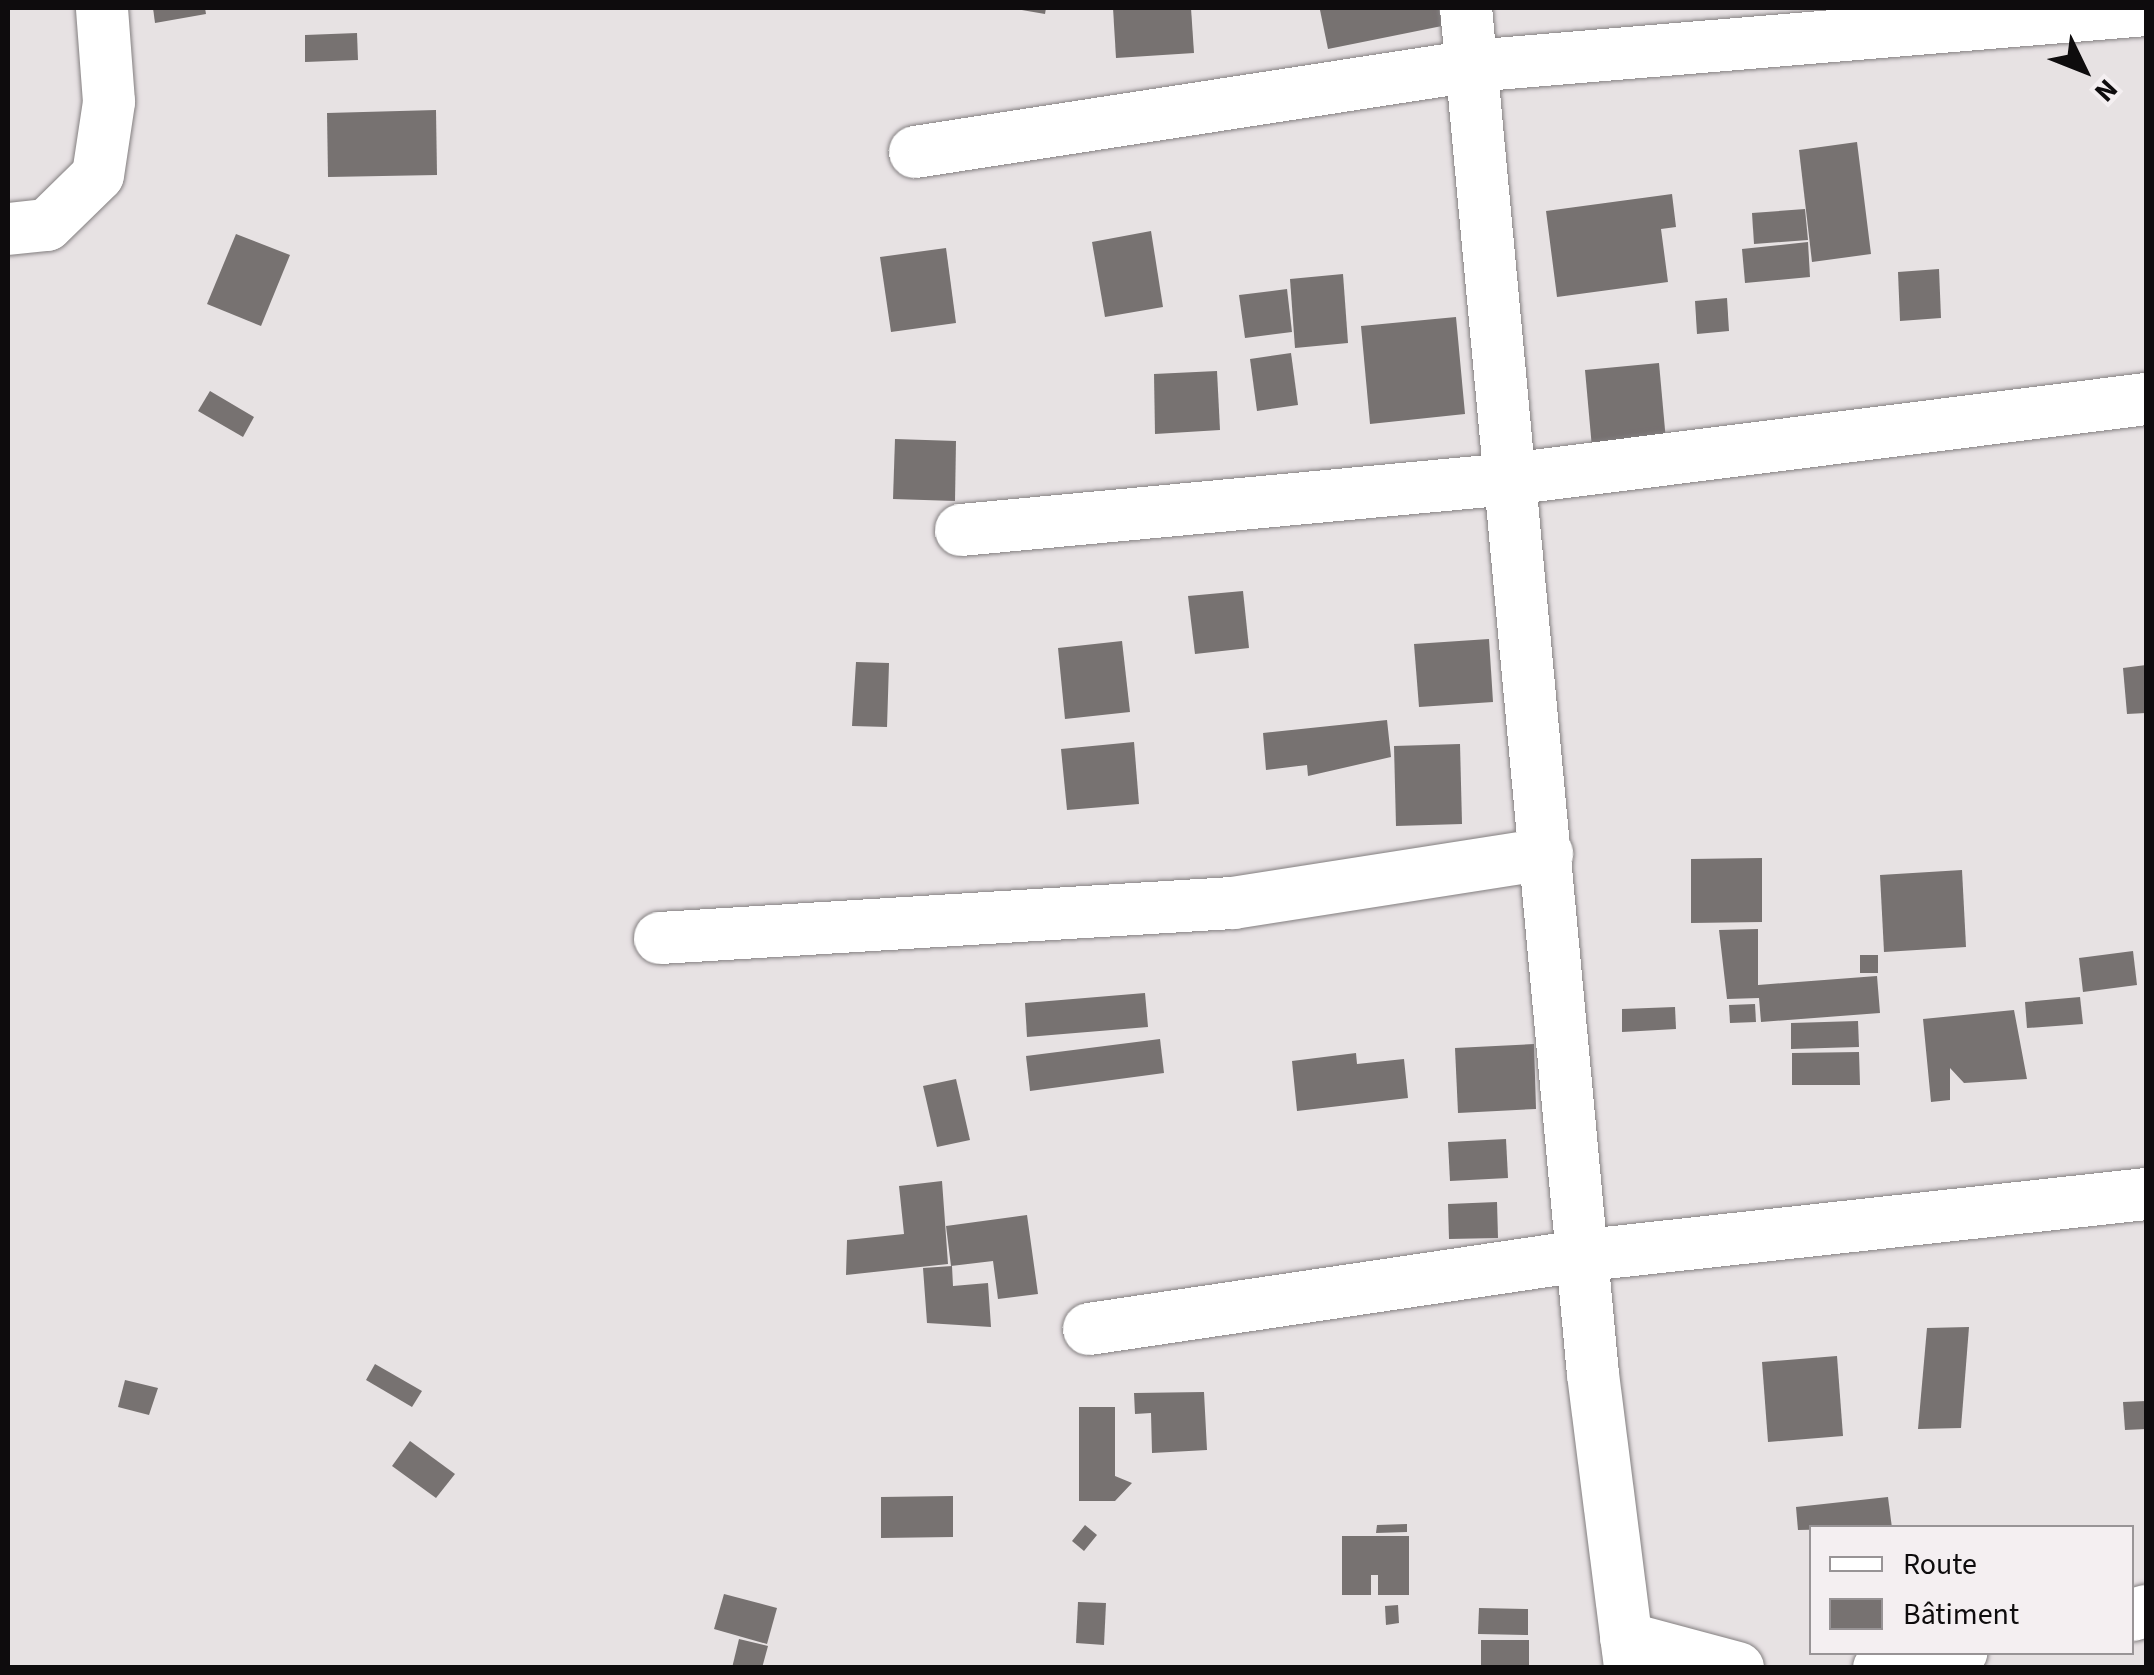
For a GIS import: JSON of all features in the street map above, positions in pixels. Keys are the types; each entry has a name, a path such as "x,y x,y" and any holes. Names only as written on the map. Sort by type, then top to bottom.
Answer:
{"street":[{"path":"8,229 47,225 98,175 109,102 102,8"},
{"path":"1466,8 1628,1652 1738,1668"},
{"path":"915,152 1472,66 2146,10"},
{"path":"961,530 1510,479 2146,398"},
{"path":"660,938 1232,904 1547,854"},
{"path":"1089,1329 1587,1255 2146,1194"},
{"path":"1878,1668 1945,1655"}],"building":[{"path":"153,8 205,8 206,14 155,23"},
{"path":"1010,8 1046,8 1045,14"},
{"path":"1113,8 1191,8 1194,53 1116,58"},
{"path":"1439,8 1442,26 1328,49 1320,10"},
{"path":"357,33 358,60 305,62 305,35"},
{"path":"436,110 437,175 328,177 327,113"},
{"path":"1857,142 1871,254 1812,262 1799,150"},
{"path":"1672,194 1676,227 1661,229 1668,282 1557,297 1546,211"},
{"path":"1805,209 1808,240 1754,244 1752,213"},
{"path":"1151,231 1163,307 1105,317 1092,242"},
{"path":"236,234 290,255 261,326 207,304"},
{"path":"1808,242 1810,277 1745,283 1742,249"},
{"path":"946,248 956,323 891,332 880,257"},
{"path":"1939,269 1941,318 1900,321 1898,272"},
{"path":"1343,274 1348,343 1295,348 1290,279"},
{"path":"1287,289 1292,332 1245,338 1239,295"},
{"path":"1727,298 1729,331 1697,334 1695,301"},
{"path":"1456,317 1465,414 1370,424 1361,326"},
{"path":"1291,353 1298,405 1257,411 1250,359"},
{"path":"1659,363 1667,452 1593,459 1585,370"},
{"path":"1217,371 1220,430 1155,434 1154,374"},
{"path":"210,391 254,417 243,437 198,411"},
{"path":"895,439 956,441 955,501 893,499"},
{"path":"1243,591 1249,648 1195,654 1188,596"},
{"path":"1489,639 1493,702 1419,707 1414,644"},
{"path":"1122,641 1130,712 1065,719 1058,648"},
{"path":"856,662 889,663 887,727 852,726"},
{"path":"2146,665 2146,713 2127,714 2123,668"},
{"path":"1387,720 1391,757 1308,776 1307,765 1266,770 1263,733"},
{"path":"1134,742 1139,804 1067,810 1061,749"},
{"path":"1460,744 1462,824 1396,826 1394,746"},
{"path":"1762,858 1762,922 1691,923 1691,859"},
{"path":"1962,870 1966,947 1884,952 1880,875"},
{"path":"1758,929 1758,985 1877,976 1880,1013 1761,1022 1759,998 1727,999 1719,930"},
{"path":"2133,951 2137,985 2083,992 2079,958"},
{"path":"1860,955 1878,955 1878,973 1860,973"},
{"path":"1145,993 1148,1027 1027,1037 1025,1003"},
{"path":"2080,997 2083,1024 2027,1028 2025,1002"},
{"path":"1755,1004 1756,1022 1730,1023 1729,1005"},
{"path":"1675,1007 1676,1029 1622,1032 1622,1009"},
{"path":"2014,1010 2027,1079 1964,1083 1950,1068 1950,1100 1931,1102 1923,1019"},
{"path":"1858,1021 1859,1047 1791,1049 1791,1023"},
{"path":"1160,1039 1164,1073 1030,1091 1026,1056"},
{"path":"1534,1044 1536,1109 1458,1113 1455,1048"},
{"path":"1859,1052 1860,1085 1792,1085 1792,1053"},
{"path":"1356,1053 1357,1064 1404,1059 1408,1098 1297,1111 1292,1061"},
{"path":"956,1079 970,1140 937,1147 923,1086"},
{"path":"1506,1139 1508,1178 1450,1181 1448,1142"},
{"path":"942,1181 948,1264 846,1275 847,1240 904,1234 899,1186"},
{"path":"1497,1202 1498,1238 1449,1239 1448,1204"},
{"path":"1027,1215 1038,1294 998,1299 993,1261 951,1266 946,1226"},
{"path":"952,1266 953,1286 988,1283 991,1327 927,1323 923,1268"},
{"path":"1969,1327 1961,1428 1918,1429 1927,1328"},
{"path":"1837,1356 1843,1436 1768,1442 1762,1362"},
{"path":"375,1364 422,1391 412,1407 366,1380"},
{"path":"125,1380 158,1388 149,1415 118,1407"},
{"path":"1204,1392 1207,1450 1152,1453 1151,1413 1135,1414 1134,1393"},
{"path":"2146,1401 2146,1429 2125,1430 2123,1402"},
{"path":"1079,1407 1115,1407 1115,1476 1132,1483 1115,1501 1079,1501"},
{"path":"410,1441 455,1474 436,1498 392,1466"},
{"path":"953,1496 953,1537 881,1538 881,1497"},
{"path":"1888,1497 1892,1525 1809,1525 1809,1530 1798,1530 1796,1507"},
{"path":"1407,1524 1407,1532 1376,1533 1377,1525"},
{"path":"1085,1525 1097,1535 1084,1551 1072,1541"},
{"path":"1342,1536 1409,1536 1409,1595 1378,1595 1378,1575 1371,1575 1371,1595 1342,1595"},
{"path":"724,1594 777,1608 767,1644 714,1629"},
{"path":"1078,1602 1106,1603 1104,1645 1076,1643"},
{"path":"1398,1605 1399,1623 1386,1625 1385,1606"},
{"path":"1479,1608 1528,1609 1528,1635 1478,1634"},
{"path":"739,1639 768,1646 762,1668 732,1668"},
{"path":"1481,1640 1529,1640 1529,1668 1481,1668"}]}
